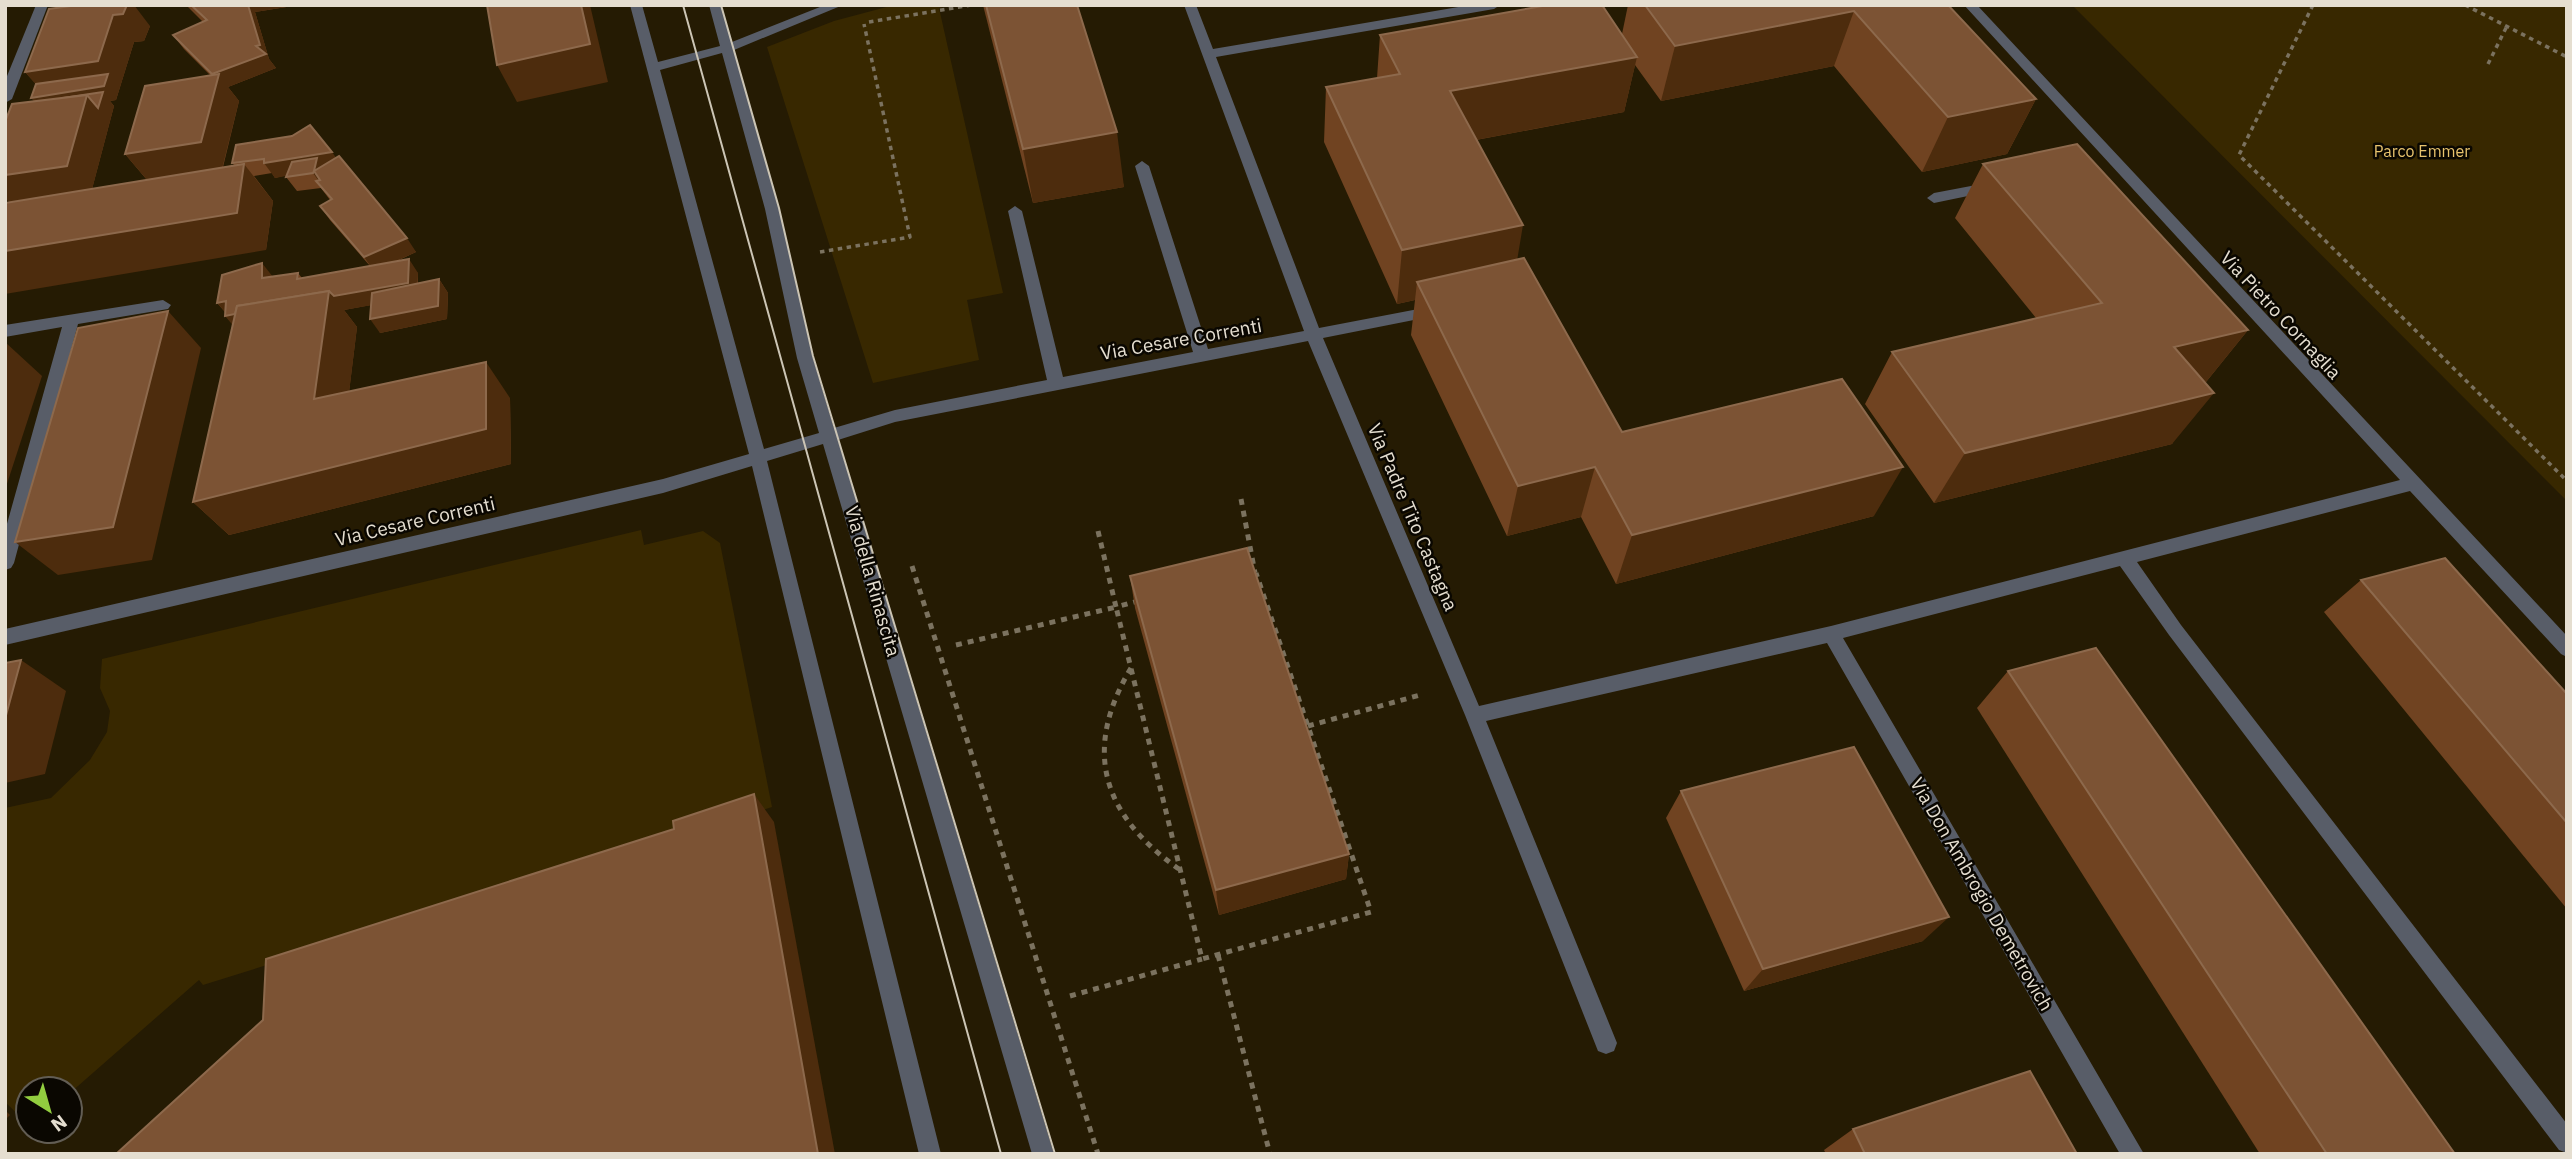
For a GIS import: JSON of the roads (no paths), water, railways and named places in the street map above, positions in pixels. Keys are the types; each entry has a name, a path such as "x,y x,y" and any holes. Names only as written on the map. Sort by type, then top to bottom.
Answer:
{"street":[{"path":"5,99 42,5"},
{"path":"636,5 758,458 930,1154"},
{"name":"Via della Rinascita","path":"715,5 772,209 805,358 1043,1154"},
{"path":"654,67 727,48 837,5"},
{"name":"Via Padre Tito Castagna","path":"1189,5 1210,54 1314,336 1474,715 1606,1044"},
{"path":"1210,54 1494,5"},
{"name":"Via Pietro Cornaglia","path":"1970,5 2109,164 2567,649"},
{"path":"1142,166 1203,358"},
{"path":"1934,198 2012,183"},
{"path":"1015,211 1056,383"},
{"path":"5,331 163,306"},
{"name":"Via Cesare Correnti","path":"5,637 663,486 895,415 1056,383 1203,358 1450,308"},
{"path":"5,563 72,320"},
{"path":"1474,715 1831,634 2411,484"},
{"path":"2125,559 2175,630 2567,1142"},
{"name":"Via Don Ambrogio Demetrovich","path":"1831,634 2133,1154"}],"tram line":[{"path":"683,5 1001,1154"},
{"path":"721,5 779,208 813,356 1055,1154"}],"park label":[{"name":"Parco Emmer","path":"2422,151"}]}
